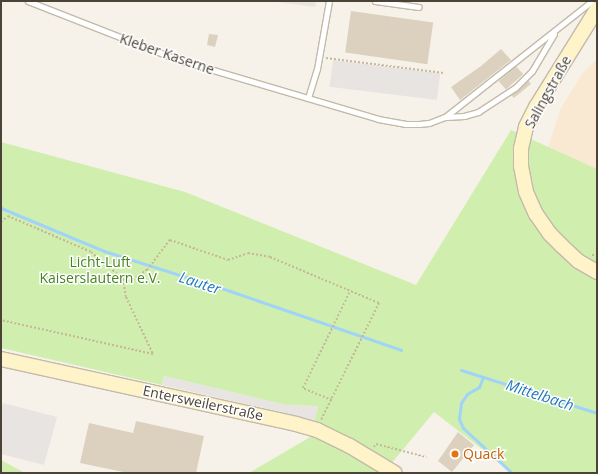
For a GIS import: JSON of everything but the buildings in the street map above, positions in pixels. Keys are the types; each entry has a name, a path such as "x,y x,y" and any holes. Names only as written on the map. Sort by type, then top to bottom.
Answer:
{"main road":[{"name":"Salingstraße","path":"597,9 536,107 526,126 521,148 521,166 526,192 536,214 550,234 578,261 597,272"},
{"name":"Entersweilerstraße","path":"1,359 296,424 317,430 367,456 395,473"}],"lane":[{"name":"Kleber Kaserne","path":"28,1 158,53 378,119 405,124 429,123 445,117"},
{"path":"308,98 319,57 329,1"},
{"path":"375,1 419,7"},
{"path":"445,117 592,1"},
{"path":"445,117 464,116 478,112 516,87 532,71 548,41 558,28"}],"path":[{"path":"319,57 444,73"},
{"path":"1,222 8,216 91,252 123,280 129,282 147,270 170,240 228,260 248,253 270,257 379,303 319,425"},
{"path":"1,320 153,354 126,297 123,280"},
{"path":"332,400 303,388 350,291"},
{"path":"367,456 376,444 426,457"}],"shaded area":[{"path":"270,1 316,1 315,7"},
{"path":"597,59 597,169 548,147 561,108 582,74"},
{"path":"333,60 440,73 437,100 330,87"},
{"path":"164,376 286,405 318,406 314,422 282,412 162,385"},
{"path":"3,403 57,417 44,465 1,454 1,411"}],"green space":[{"name":"Licht-Luft Kaiserslautern e.V.","path":"511,130 597,169 597,473 513,473 434,412 390,465 314,422 318,406 286,405 164,376 162,385 1,348 1,142 185,192 416,285"},
{"path":"312,436 346,451 380,473 249,473"},
{"path":"1,460 25,473 1,473"}],"waterway":[{"name":"Lauter","path":"1,208 104,251 230,291 401,350"},
{"name":"Mittelbach","path":"461,370 597,413"},
{"name":"Lauter","path":"483,377 479,387 467,394 461,403 459,419 463,428 512,473"}],"place":[{"name":"Quack","path":"455,454"}]}
